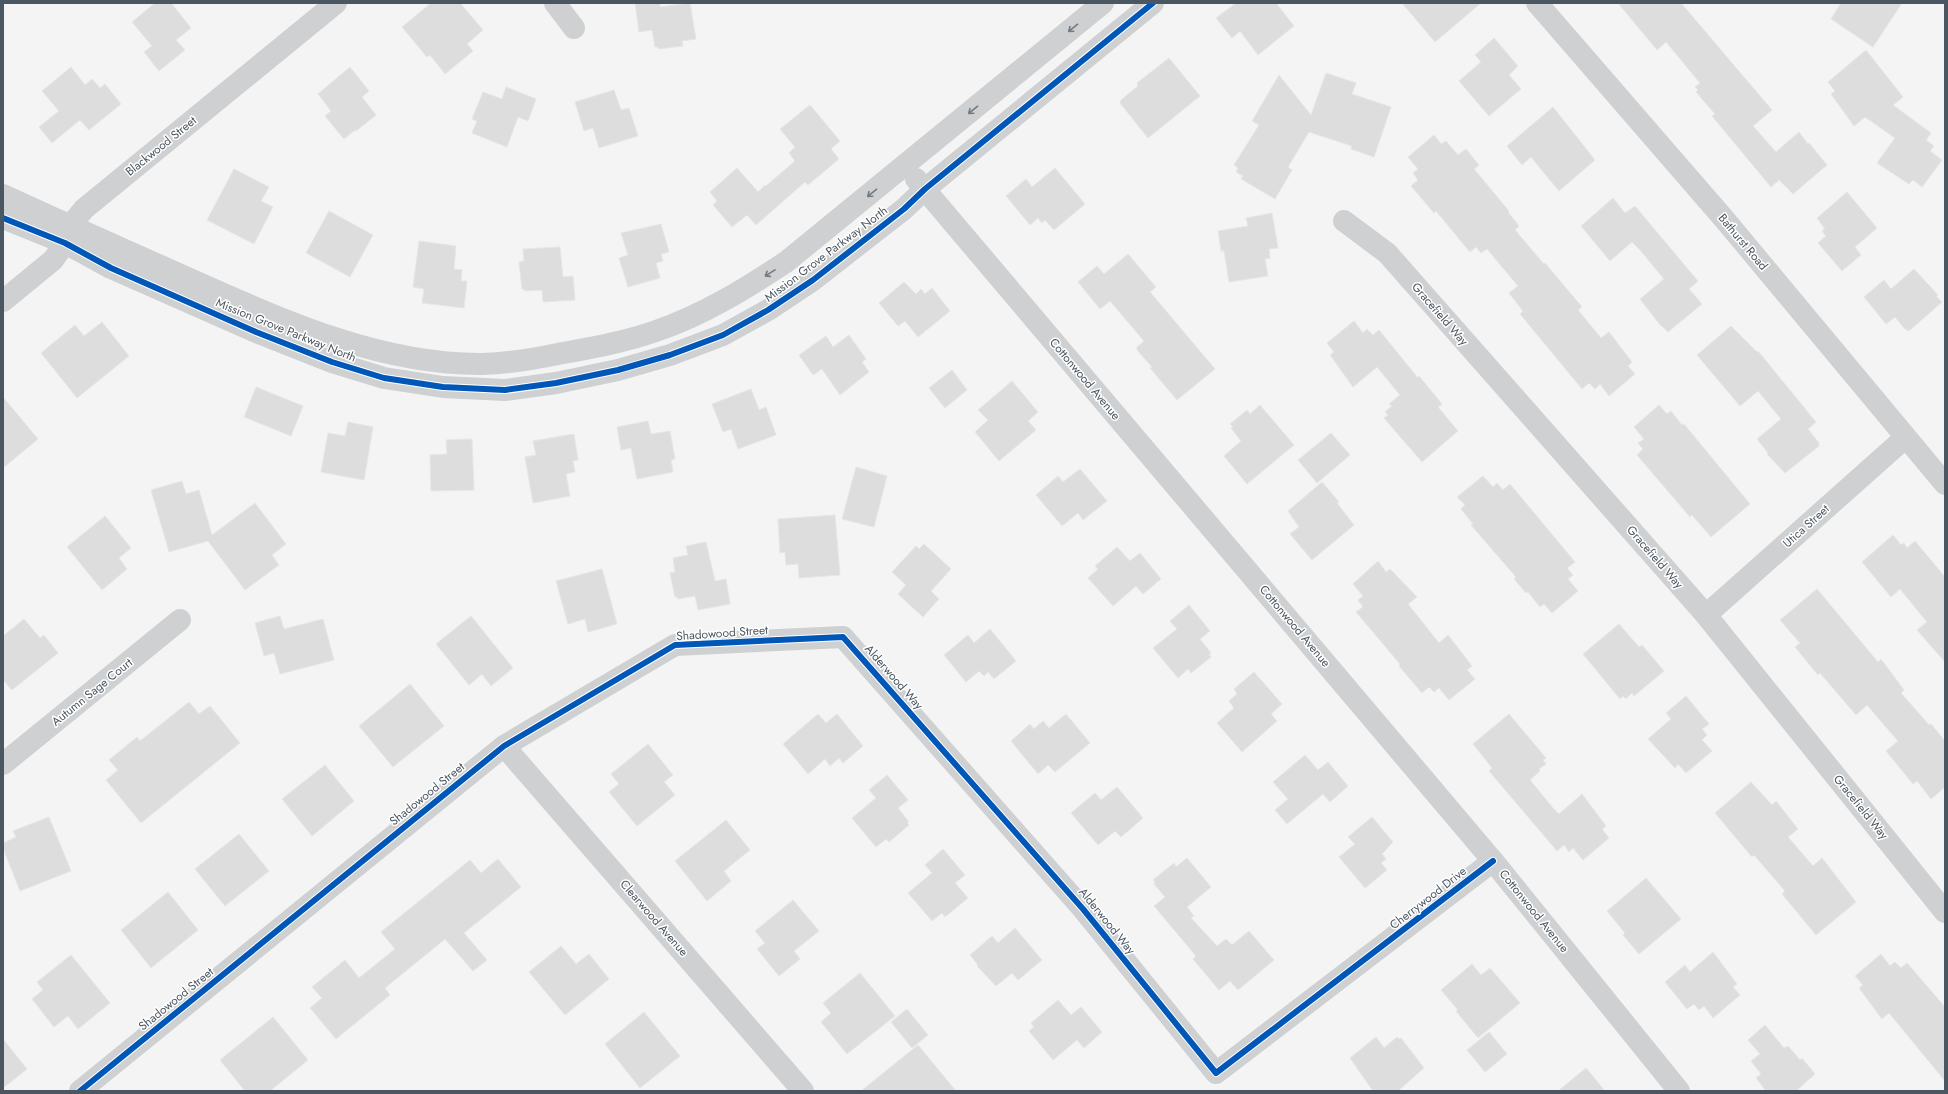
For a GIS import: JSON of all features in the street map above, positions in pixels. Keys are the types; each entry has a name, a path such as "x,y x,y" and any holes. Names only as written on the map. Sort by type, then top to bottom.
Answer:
{"street":[{"name":"Blackwood Street","path":"3,302 53,260 84,209 336,3"},
{"path":"555,3 574,28"},
{"name":"Mission Grove Parkway North","path":"3,218 68,234 317,333 375,349 432,360 484,364 533,359 597,347 657,330 707,309 747,287 786,262 1103,3"},
{"name":"Mission Grove Parkway North","path":"3,195 68,234 118,271 256,332 332,362 384,378 443,387 505,390 556,383 618,370 670,355 723,335 768,310 813,280 904,209 925,189 1153,3"},
{"name":"Bathurst Road","path":"1537,3 1725,220 1945,484"},
{"name":"Cottonwood Avenue","path":"905,166 1493,861 1680,1091"},
{"name":"Gracefield Way","path":"1344,221 1387,253 1706,615 1945,912"},
{"name":"Utica Street","path":"1706,615 1906,437"},
{"name":"Autumn Sage Court","path":"3,764 180,620"},
{"name":"Shadowood Street","path":"80,1091 504,746 675,645 843,637"},
{"name":"Alderwood Way","path":"843,637 1083,909 1216,1073 1376,952"},
{"name":"Clearwood Avenue","path":"504,746 803,1091"},
{"name":"Cherrywood Drive","path":"1376,952 1493,861"}],"building":[{"path":"155,3 171,3 191,28 176,40 185,50 159,71 144,52 152,46 132,22"},
{"path":"431,3 460,3 483,30 467,44 473,51 445,74 430,55 427,57 402,27"},
{"path":"635,3 660,3 660,7 690,3 696,39 682,41 683,46 658,49 658,47 655,47 652,30 639,32"},
{"path":"1236,3 1276,3 1294,26 1258,55 1240,31 1232,38 1216,18"},
{"path":"1402,3 1481,3 1435,42"},
{"path":"1618,3 1681,3 1772,110 1753,126 1776,152 1799,132 1827,165 1793,194 1779,180 1771,187 1712,116 1715,114 1696,92 1698,90 1695,87 1700,83 1666,42 1657,50"},
{"path":"1841,3 1902,3 1873,47 1831,19"},
{"path":"1494,38 1518,66 1509,75 1521,89 1489,116 1459,81 1481,62 1475,55"},
{"path":"1866,50 1903,97 1893,105 1931,133 1926,140 1934,146 1930,151 1942,160 1922,187 1913,180 1909,184 1877,163 1895,138 1865,117 1854,126 1831,94 1835,91 1828,82"},
{"path":"1169,58 1200,96 1148,138 1120,103 1121,100 1138,86 1137,83"},
{"path":"71,67 85,85 92,79 100,88 105,84 121,104 89,130 80,120 52,143 39,127 59,111 42,91"},
{"path":"350,67 369,91 362,97 376,115 344,139 325,116 331,111 318,94"},
{"path":"1326,73 1356,83 1352,94 1391,107 1374,157 1351,149 1352,146 1309,132 1288,167 1292,170 1275,199 1241,179 1243,176 1236,172 1238,168 1234,165 1259,125 1252,121 1279,75 1311,115"},
{"path":"506,87 536,99 528,121 518,117 507,147 472,133 477,121 472,119 483,92 502,99"},
{"path":"614,90 621,110 629,108 638,136 599,148 593,128 584,131 575,102"},
{"path":"810,105 840,141 831,149 839,159 808,185 805,182 756,225 747,215 732,227 713,205 717,201 710,192 737,168 758,192 795,161 789,153 795,147 780,129"},
{"path":"1553,107 1595,160 1559,191 1531,157 1522,165 1507,146"},
{"path":"1434,135 1441,144 1446,141 1458,155 1466,149 1479,165 1474,169 1509,211 1508,212 1519,226 1515,230 1582,307 1578,310 1601,338 1609,332 1632,362 1628,366 1635,374 1609,396 1600,384 1595,389 1589,383 1582,389 1520,314 1523,311 1509,293 1518,286 1487,249 1481,253 1476,247 1470,252 1436,211 1434,213 1411,186 1418,180 1413,173 1418,169 1408,157"},
{"path":"1055,168 1085,204 1054,230 1045,220 1042,223 1038,218 1030,225 1006,196 1026,179 1032,187"},
{"path":"234,169 269,187 261,201 273,207 254,244 207,220"},
{"path":"1847,192 1877,228 1855,247 1861,255 1842,271 1818,243 1826,236 1822,231 1825,229 1817,218"},
{"path":"1613,198 1625,213 1635,206 1698,281 1689,289 1702,304 1668,332 1661,326 1640,299 1664,279 1632,242 1610,261 1581,226"},
{"path":"329,211 373,235 350,277 306,253"},
{"path":"1272,213 1278,248 1269,249 1270,258 1265,259 1268,276 1229,282 1224,251 1221,251 1218,231 1248,226 1246,218"},
{"path":"661,224 669,252 661,254 663,261 656,263 660,278 628,287 619,258 628,255 621,233"},
{"path":"419,241 456,246 454,269 462,270 461,281 467,281 464,308 422,303 424,289 413,287"},
{"path":"560,247 563,277 573,276 575,300 543,302 542,290 525,291 522,289 519,262 524,261 523,249"},
{"path":"1128,254 1156,287 1150,292 1215,369 1177,400 1137,350 1137,347 1144,341 1110,301 1100,309 1078,282 1097,266 1104,274"},
{"path":"1914,269 1938,295 1936,296 1942,302 1909,331 1905,329 1895,317 1886,324 1864,297 1884,280 1891,289"},
{"path":"904,282 916,294 921,289 925,294 932,288 950,311 918,337 905,321 898,326 879,303"},
{"path":"1354,321 1363,333 1367,329 1373,335 1379,330 1418,378 1419,376 1442,404 1438,407 1458,431 1422,462 1384,418 1388,415 1385,412 1392,406 1389,404 1400,395 1377,367 1353,387 1330,355 1334,352 1327,343"},
{"path":"102,322 129,356 77,398 41,353 75,325 84,336"},
{"path":"1731,326 1757,352 1758,351 1816,422 1808,429 1819,443 1819,446 1785,473 1767,454 1768,453 1757,439 1781,419 1758,391 1740,406 1697,355"},
{"path":"849,335 866,359 862,362 869,372 840,395 822,369 813,375 799,355 826,336 833,347"},
{"path":"952,370 967,390 945,408 929,388"},
{"path":"1012,381 1038,412 1028,421 1036,430 999,461 975,432 988,420 978,410"},
{"path":"256,387 303,406 291,436 244,417"},
{"path":"751,389 759,410 766,407 776,435 738,449 731,429 723,432 712,404"},
{"path":"3,397 38,439 3,468"},
{"path":"1260,405 1294,445 1247,484 1224,456 1241,441 1231,428 1233,427 1230,424 1247,410 1250,414"},
{"path":"1659,405 1667,414 1671,411 1682,425 1684,424 1750,504 1711,537 1692,515 1690,517 1637,455 1643,449 1638,443 1644,439 1634,427"},
{"path":"648,421 651,434 670,431 675,459 671,460 673,472 637,479 631,448 621,450 617,427"},
{"path":"348,422 373,427 364,480 321,472 328,433 345,436"},
{"path":"1331,433 1350,455 1317,483 1298,460"},
{"path":"574,434 578,460 573,461 575,472 566,474 570,496 533,503 525,457 536,455 533,441"},
{"path":"472,439 474,490 431,491 430,455 447,454 446,440"},
{"path":"856,467 887,476 874,527 842,519"},
{"path":"1080,469 1107,501 1083,520 1078,513 1062,526 1036,495 1058,476 1063,482"},
{"path":"1483,476 1493,487 1497,483 1503,490 1510,484 1575,562 1567,568 1573,575 1568,579 1578,591 1552,613 1544,604 1540,607 1528,592 1526,593 1514,579 1516,577 1471,525 1473,524 1461,509 1465,505 1457,497"},
{"path":"182,481 186,494 199,490 212,535 255,503 286,544 272,555 279,565 245,590 208,541 169,552 151,490"},
{"path":"1322,482 1339,502 1337,503 1354,525 1312,560 1290,534 1299,527 1288,511"},
{"path":"835,515 840,575 799,578 798,564 786,565 785,552 780,553 778,519"},
{"path":"105,516 131,548 119,558 127,569 102,590 67,547"},
{"path":"1893,535 1901,545 1904,543 1907,548 1915,541 1945,577 1945,662 1917,630 1927,622 1900,589 1891,597 1862,562"},
{"path":"706,542 715,581 726,579 730,604 698,610 695,596 678,599 675,597 670,573 675,572 673,558 688,555 686,546"},
{"path":"924,544 951,569 931,591 939,599 923,617 898,594 906,585 892,572 916,546 919,549"},
{"path":"1117,547 1130,561 1140,553 1161,579 1143,594 1136,586 1113,606 1088,578 1098,569 1095,566"},
{"path":"1378,561 1386,572 1390,569 1417,597 1408,604 1439,643 1448,635 1472,666 1467,670 1475,679 1449,700 1439,688 1434,692 1429,687 1422,693 1399,666 1400,664 1356,612 1363,607 1358,600 1363,596 1353,584"},
{"path":"602,569 617,624 588,632 585,619 568,624 556,581"},
{"path":"1817,589 1878,662 1881,659 1904,690 1901,693 1945,741 1945,787 1931,799 1917,781 1913,784 1886,751 1898,741 1867,705 1856,715 1820,673 1818,675 1795,647 1800,643 1780,620"},
{"path":"1189,605 1210,631 1200,639 1211,653 1209,654 1211,657 1191,673 1188,669 1178,678 1153,648 1177,629 1170,621"},
{"path":"280,616 284,629 323,619 334,660 280,674 274,653 264,656 255,623"},
{"path":"471,616 513,668 491,686 482,674 469,685 436,644"},
{"path":"24,619 40,638 44,635 58,653 12,690 3,680 3,636"},
{"path":"1619,624 1639,647 1642,645 1664,671 1634,696 1632,693 1626,699 1623,696 1620,699 1583,654"},
{"path":"990,629 1016,661 994,679 988,672 984,676 979,671 966,682 944,655 968,635 974,643"},
{"path":"1254,672 1282,704 1271,714 1277,721 1242,752 1217,723 1234,708 1229,701 1237,694 1234,689"},
{"path":"410,684 444,726 393,767 359,726"},
{"path":"1686,696 1709,724 1702,729 1707,735 1702,740 1712,751 1686,773 1678,764 1675,768 1648,739 1671,719 1666,713"},
{"path":"189,702 199,714 210,706 240,743 141,823 106,780 118,770 109,760 137,737 140,741"},
{"path":"818,714 826,723 837,714 863,746 843,763 839,758 830,766 825,759 808,774 783,744"},
{"path":"1066,714 1090,743 1055,772 1048,765 1038,774 1011,741 1030,724 1034,729 1043,721 1049,728"},
{"path":"1509,714 1546,758 1543,760 1546,764 1539,769 1540,771 1530,780 1553,808 1559,814 1582,794 1606,826 1602,829 1609,838 1583,860 1573,848 1569,852 1564,845 1557,851 1489,771 1492,768 1473,744"},
{"path":"648,744 673,775 664,782 675,795 637,826 609,792 619,784 611,774"},
{"path":"1305,755 1318,770 1328,762 1348,786 1330,802 1323,794 1287,824 1275,810 1288,799 1273,782"},
{"path":"325,765 354,801 312,836 282,799"},
{"path":"887,775 908,800 898,808 909,822 907,823 909,825 889,842 886,839 876,847 852,818 876,798 869,790"},
{"path":"1751,782 1772,805 1776,801 1798,829 1788,837 1813,866 1822,858 1856,902 1816,935 1782,894 1785,891 1754,855 1752,857 1715,813"},
{"path":"1117,787 1143,818 1121,837 1115,831 1098,845 1071,813 1095,793 1101,800"},
{"path":"49,817 71,871 20,891 3,848 3,843 16,837 13,831"},
{"path":"1372,817 1393,842 1382,854 1386,859 1381,863 1387,870 1365,888 1339,857 1355,844 1348,837"},
{"path":"726,820 750,850 724,871 731,881 707,901 675,861"},
{"path":"239,834 269,871 225,906 195,869"},
{"path":"943,849 965,875 955,883 968,898 945,917 942,913 932,921 908,893 932,873 925,865"},
{"path":"1187,858 1211,887 1187,907 1194,916 1191,918 1217,946 1226,939 1232,945 1249,931 1274,960 1238,990 1230,981 1219,990 1193,959 1196,956 1154,906 1165,897 1154,884 1155,882 1153,880 1174,863 1176,867"},
{"path":"498,859 521,887 464,933 487,960 473,971 445,939 385,988 390,995 336,1039 310,1008 322,998 312,987 345,960 359,978 395,949 381,932 470,860 481,873"},
{"path":"1646,878 1681,919 1639,954 1623,935 1625,933 1607,911"},
{"path":"168,892 198,930 151,968 121,930"},
{"path":"793,900 819,931 794,951 800,959 779,976 757,949 765,943 755,931"},
{"path":"1015,928 1042,960 1018,980 1012,973 996,986 977,966 978,965 970,955 992,936 998,943"},
{"path":"561,946 576,964 589,954 609,979 565,1015 529,972"},
{"path":"1713,952 1737,984 1733,987 1740,995 1713,1018 1704,1006 1699,1010 1694,1004 1687,1009 1665,982 1685,965 1690,972"},
{"path":"1881,954 1890,966 1895,962 1901,968 1907,963 1945,1007 1945,1081 1889,1013 1882,1019 1859,988 1863,985 1855,976"},
{"path":"71,955 110,1003 78,1029 68,1016 54,1027 32,999 43,990 37,982"},
{"path":"1472,964 1481,975 1490,968 1520,1003 1478,1038 1456,1011 1458,1010 1441,990"},
{"path":"860,973 895,1016 847,1054 821,1022 831,1013 823,1003"},
{"path":"1058,1000 1071,1015 1081,1007 1102,1032 1084,1048 1077,1040 1053,1060 1029,1031 1034,1027 1031,1023"},
{"path":"907,1009 928,1035 912,1048 891,1022"},
{"path":"644,1012 680,1056 640,1088 605,1044"},
{"path":"273,1017 308,1060 270,1091 245,1091 220,1060"},
{"path":"1765,1025 1784,1048 1788,1046 1800,1060 1802,1058 1815,1074 1796,1091 1766,1091 1756,1078 1761,1074 1751,1061 1760,1054 1748,1040"},
{"path":"1489,1032 1507,1054 1485,1072 1467,1050"},
{"path":"1376,1037 1384,1048 1397,1037 1399,1039 1401,1038 1424,1068 1398,1091 1373,1091 1350,1058"},
{"path":"3,1039 27,1069 3,1088"},
{"path":"918,1045 956,1091 861,1091"},
{"path":"1586,1068 1605,1091 1558,1091"}],"cycle path":[{"path":"3,218 65,243 111,268 256,332 332,362 384,378 443,387 505,390 556,383 618,370 670,355 723,335 768,310 813,280 904,209 925,189 1153,3"},
{"path":"80,1091 504,746 675,645 843,637 1083,909 1216,1073 1493,861"}]}
